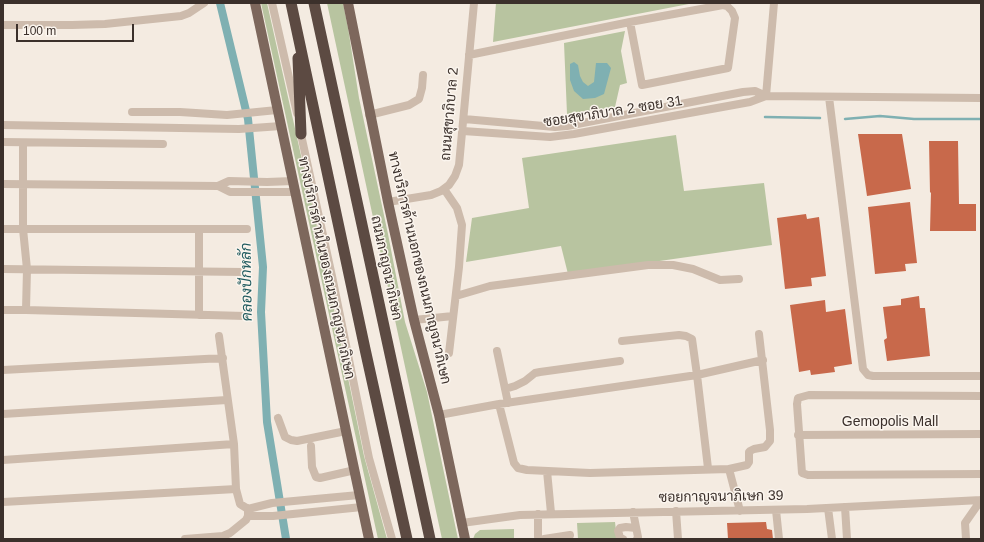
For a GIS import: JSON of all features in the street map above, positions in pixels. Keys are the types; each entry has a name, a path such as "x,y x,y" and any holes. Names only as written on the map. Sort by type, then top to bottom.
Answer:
{"highway":[{"path":"291,3 407,539"},
{"name":"ถนนกาญจนาภิเษก","path":"314,3 430,539"},
{"path":"296,27 301,134"}],"main road":[{"name":"ทางบริการด้านในของถนนกาญจนาภิเษก","path":"255,3 369,539"},
{"name":"ทางบริการด้านนอกของถนนกาญจนาภิเษก","path":"348,3 369,115 414,320 439,415 465,539"}],"street":[{"path":"3,25 78,25 181,16 189,13 204,3"},
{"path":"272,3 332,276 369,458 392,539"},
{"name":"ถนนสุขาภิบาล 2","path":"444,189 449,185 460,165 474,3"},
{"path":"766,96 774,3"},
{"path":"469,55 630,22 723,5 727,6 732,11 735,18 728,68 642,85 630,22"},
{"path":"369,115 409,105 419,98 422,88 423,74"},
{"name":"ซอยสุขาภิบาล 2 ซอย 31","path":"464,119 555,127 567,126 743,92 755,91 766,96"},
{"name":"ซอยสุขาภิบาล 2 ซอย 31","path":"463,130 550,137 750,102 766,96 981,98"},
{"path":"829,97 863,369 868,375 873,376 981,376"},
{"path":"132,112 180,112 227,115 252,114 278,110"},
{"path":"3,125 239,129 281,126"},
{"path":"526,125 526,136"},
{"path":"3,142 163,144"},
{"path":"23,143 23,229 27,269 26,310"},
{"path":"3,184 218,186 229,181 293,181"},
{"path":"218,186 230,192 296,192"},
{"path":"388,202 431,195 444,189 457,208 462,225 456,296 449,353"},
{"path":"3,229 247,229"},
{"path":"199,229 199,315"},
{"path":"456,296 490,286 648,265 673,265 693,268 720,280 739,279"},
{"path":"3,269 243,272"},
{"path":"3,310 245,316"},
{"path":"414,320 453,316"},
{"path":"497,351 505,389 504,403 514,462 518,468 527,470 615,473 708,468 729,469 747,465 749,462 749,452 754,449 765,447 770,440 763,360 759,334"},
{"path":"219,336 234,444 236,489 240,504 248,512 274,516 362,507"},
{"path":"622,341 686,336 692,339 708,468"},
{"path":"3,370 223,358"},
{"path":"439,415 504,403 697,375 763,360"},
{"path":"505,389 525,381 535,373 620,361"},
{"path":"981,396 809,395 798,398 796,404 802,473 981,474"},
{"path":"3,414 227,400"},
{"path":"278,418 286,437 290,440 298,441 346,432"},
{"name":"Gemopolis Mall","path":"798,435 981,434"},
{"path":"3,460 234,444"},
{"path":"311,446 312,467 316,477 320,478 355,470"},
{"path":"729,469 740,511"},
{"path":"547,471 552,513"},
{"path":"3,502 236,489"},
{"path":"185,539 223,536 236,529 248,512 272,503 359,495"},
{"path":"966,539 966,523 981,500"},
{"name":"ซอยกาญจนาภิเษก 39","path":"462,523 520,515 552,513 776,510 981,500"},
{"path":"845,507 847,539"},
{"path":"828,508 832,539"},
{"path":"776,510 779,539"},
{"path":"676,511 678,539"},
{"path":"633,512 638,537 637,539"},
{"path":"538,514 538,538 540,539"},
{"path":"623,539 620,538 618,531 620,528 636,528"},
{"path":"544,539 570,535"}],"green space":[{"path":"261,3 267,3 319,236 364,456 387,539 378,539"},
{"path":"327,3 343,3 359,98 405,322 427,392 458,539 442,539"},
{"path":"496,3 694,3 493,42"},
{"path":"625,31 621,51 627,83 620,85 615,107 567,114 564,43"},
{"path":"676,135 684,191 764,183 772,245 568,274 561,246 466,262 472,218 529,208 522,158"},
{"path":"615,522 617,539 578,539 577,523"},
{"path":"514,529 514,539 473,539 475,534 480,530"}],"water":[{"path":"574,62 578,65 583,82 588,86 594,82 596,63 607,63 611,68 604,94 595,98 583,99 574,91 570,80 570,64"}],"building":[{"path":"858,134 902,134 911,189 867,196"},
{"path":"929,141 958,141 959,204 976,204 976,231 930,231 931,192 930,193"},
{"path":"910,202 917,263 905,264 906,271 875,274 868,207"},
{"path":"806,214 807,219 819,217 826,276 811,278 812,286 785,289 777,218"},
{"path":"919,296 920,308 925,308 930,356 887,361 884,340 887,338 883,307 901,305 901,299"},
{"path":"825,300 826,312 845,309 852,364 834,367 835,372 811,375 810,370 799,372 790,305"},
{"path":"766,522 767,529 772,530 773,539 728,539 727,523"}],"waterway":[{"name":"คลองปักหลัก","path":"220,3 248,119 263,267 261,312 267,422 286,539"},
{"path":"845,119 880,116 914,119 981,119"},
{"path":"765,117 820,118"}]}
